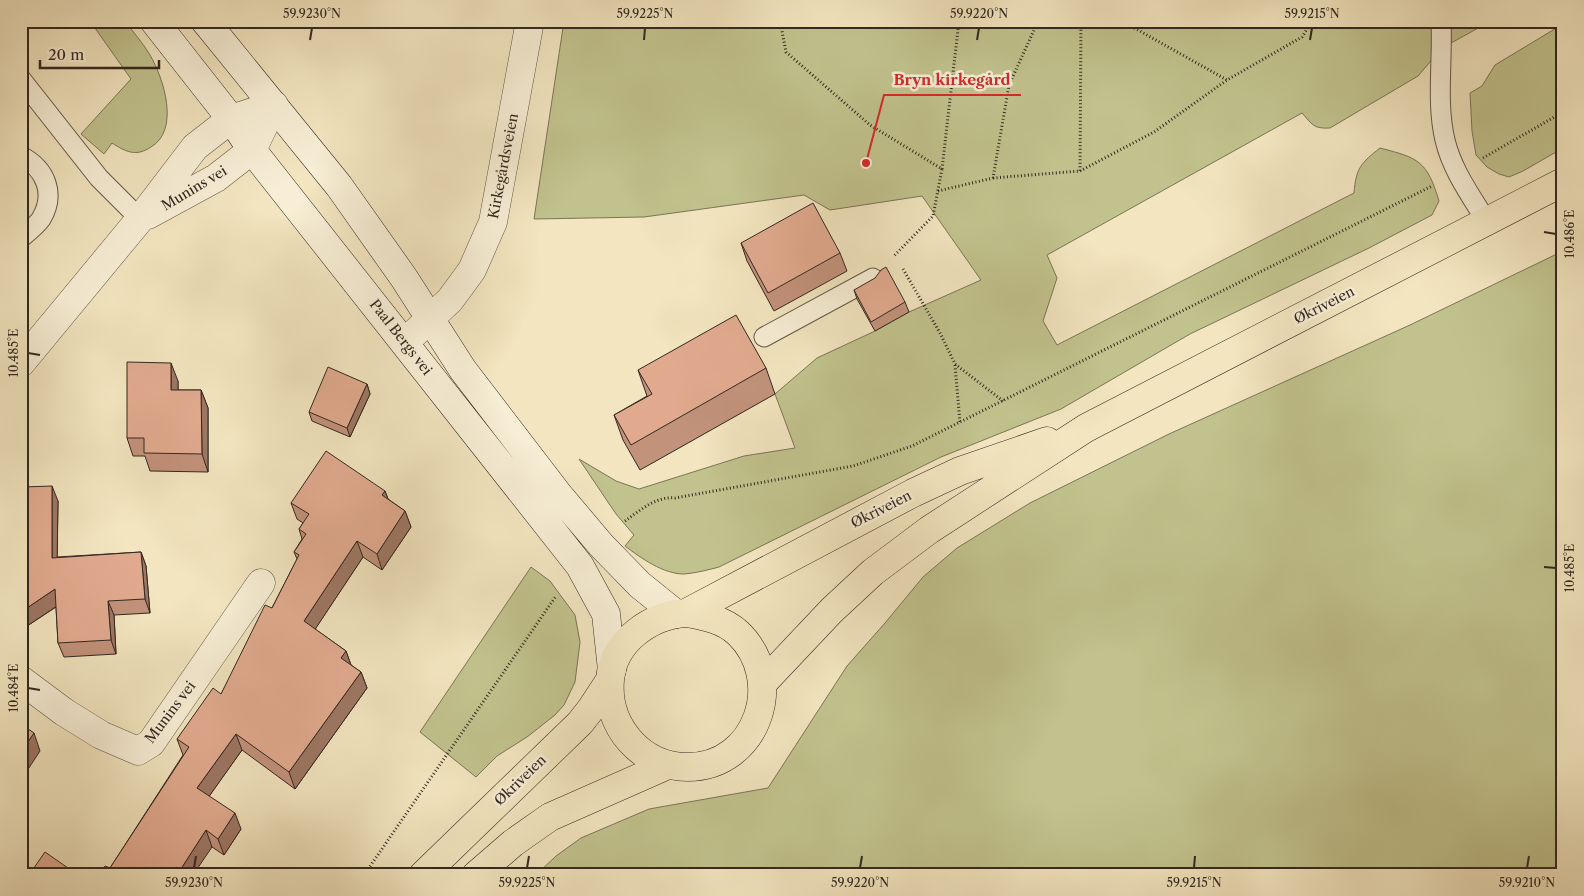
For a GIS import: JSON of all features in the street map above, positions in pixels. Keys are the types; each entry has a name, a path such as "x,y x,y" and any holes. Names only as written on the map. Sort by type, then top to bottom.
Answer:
{"main road":[{"name":"Økriveien","path":"763,683 832,610 873,572 929,530 1086,428 1563,182"},
{"name":"Økriveien","path":"681,613 913,493 960,472 1086,428"},
{"path":"681,613 714,618 738,633 755,656 763,683 762,704 756,724 744,741 728,755 710,764 689,767 668,765 642,754 623,734 611,708 611,675 621,649 636,632 655,620 681,613"},
{"name":"Økriveien","path":"423,875 580,723 591,709 611,675"},
{"path":"476,875 513,843 550,817 668,765"}],"street":[{"name":"Paal Bergs vei","path":"154,21 231,119 252,150 580,566 606,614 611,675"},
{"path":"205,21 339,186 404,278 462,370 558,494 601,544 640,585 681,613"},
{"name":"Kirkegårdsveien","path":"405,342 450,300 472,270 493,222 530,21"},
{"name":"Munins vei","path":"21,363 140,219 195,147 231,119 274,105"},
{"name":"Munins vei","path":"140,219 216,178 252,150 274,105"},
{"name":"Munins vei","path":"21,680 64,712 101,735 138,751 151,743 261,583"}],"lane":[{"path":"1441,21 1440,91 1445,140 1457,173 1487,222"},
{"path":"21,79 99,178 140,219"},
{"path":"21,156 40,171 46,179 48,189 46,208 40,220 21,238"},
{"path":"764,337 873,278"}],"path":[{"path":"780,21 786,52 870,125 942,169"},
{"path":"873,278 933,216 942,169 959,21"},
{"path":"993,178 1009,85 1035,28 1046,21"},
{"path":"1080,170 1081,21"},
{"path":"1122,21 1227,80"},
{"path":"938,191 993,178 1080,170 1154,132 1227,80 1302,37 1312,21"},
{"path":"620,525 645,506 668,497 675,498 853,466 912,446 1457,173 1563,112"},
{"path":"895,255 940,333 955,364 960,423"},
{"path":"955,364 1003,401"},
{"path":"364,875 561,589"}],"green space":[{"path":"90,21 125,21 144,46 155,65 164,90 167,117 165,129 160,139 146,150 136,153 131,152 112,143 104,154 81,134 131,79"},
{"path":"564,21 1491,21 1442,48 1418,76 1330,128 1316,127 1302,113 1047,255 1057,278 1043,321 1057,345 1354,193 1358,172 1364,162 1380,148 1413,159 1425,169 1435,188 1439,201 1432,215 1369,248 1190,334 1061,409 941,457 719,567 684,574 660,568 625,546 634,535 616,514 579,459 616,481 639,489 744,456 795,448 775,394 817,358 875,331 909,312 981,280 922,196 830,210 804,195 644,217 534,219"},
{"path":"1563,24 1563,148 1509,177 1499,174 1487,167 1476,155 1472,131 1470,93 1482,86 1495,65"},
{"path":"1563,251 1563,875 536,875 556,856 581,838 649,809 768,788 847,666 923,577 957,548 1030,503 1169,434 1410,325"},
{"path":"531,567 550,581 575,615 580,642 575,682 564,705 555,715 527,737 497,756 476,777 420,732"}],"building":[{"path":"813,203 840,253 768,293 741,243"},
{"path":"886,267 905,302 871,322 854,290 875,278"},
{"path":"736,315 766,368 631,445 614,415 652,394 638,370"},
{"path":"127,362 171,363 171,390 201,390 202,454 144,453 144,438 127,438"},
{"path":"328,367 367,384 347,428 309,412"},
{"path":"326,451 385,491 382,495 405,511 377,554 357,541 304,621 346,651 341,658 361,672 289,772 236,734 197,788 235,813 218,839 206,830 177,875 100,875 105,866 110,868 189,747 177,739 213,688 221,694 265,605 272,608 299,555 294,552 306,534 299,529 309,514 291,503"},
{"path":"52,486 52,558 141,552 145,599 108,601 111,640 58,643 55,589 21,612 21,487"},
{"path":"21,724 34,733 21,752"},
{"path":"45,852 78,875 29,875"}],"place":[{"name":"Bryn kirkegård","path":"866,163"}]}
